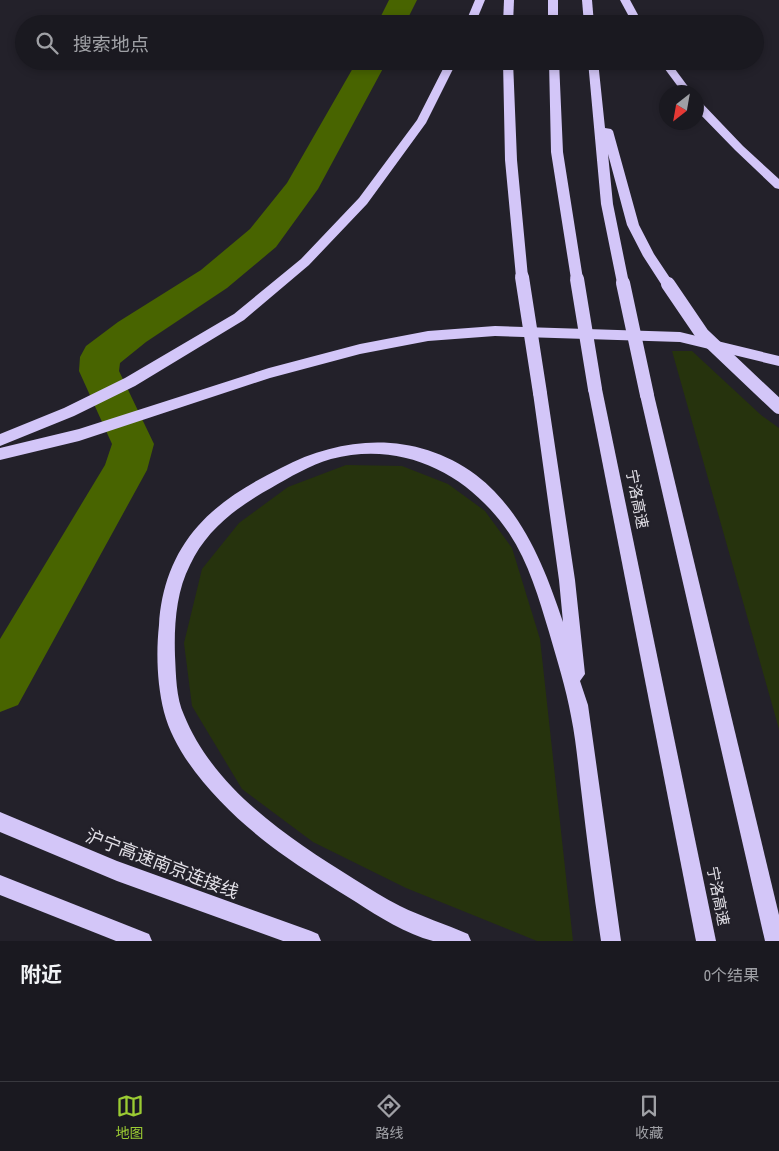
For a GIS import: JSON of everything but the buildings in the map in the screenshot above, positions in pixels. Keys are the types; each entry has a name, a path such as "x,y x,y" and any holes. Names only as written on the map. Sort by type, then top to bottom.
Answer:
{"highway":[{"path":"474,15 480,0"},
{"path":"508,15 509,0"},
{"path":"553,0 553,15"},
{"path":"587,0 588,15"},
{"path":"625,0 633,15"},
{"path":"0,440 69,412 130,382 239,317 305,262 363,201 422,121 448,70"},
{"path":"508,70 512,160 522,277 567,580 580,714 611,941"},
{"name":"宁洛高速","path":"554,70 557,152 595,389 706,941"},
{"path":"594,70 607,204 623,283 647,395 774,936"},
{"path":"671,70 683,85"},
{"path":"596,93 633,225 649,256 702,334 779,407"},
{"path":"704,111 739,148 779,185"},
{"path":"0,454 79,436 269,373 360,349 428,336 495,331 680,337 779,361"},
{"path":"461,941 400,917 321,870 253,819 223,792 196,758 173,713 165,662 167,614 177,574 196,542 217,515 253,490 300,465 335,452 371,448 404,450 450,466 483,491 519,536 548,601 580,714"},
{"name":"沪宁高速南京连接线","path":"0,822 117,871 311,941"},
{"path":"0,885 142,941"}],"green space":[{"path":"672,351 692,351 761,415 779,428 779,729"},
{"path":"346,465 402,466 448,484 485,511 512,548 540,639 573,941 537,941 406,888 313,842 242,789 192,706 184,643 202,569 239,523 288,487"}],"waterway":[{"path":"396,15 403,0"},
{"path":"0,687 125,470 133,444 99,371 100,357 132,332 214,279 263,238 301,189 367,70"}]}
